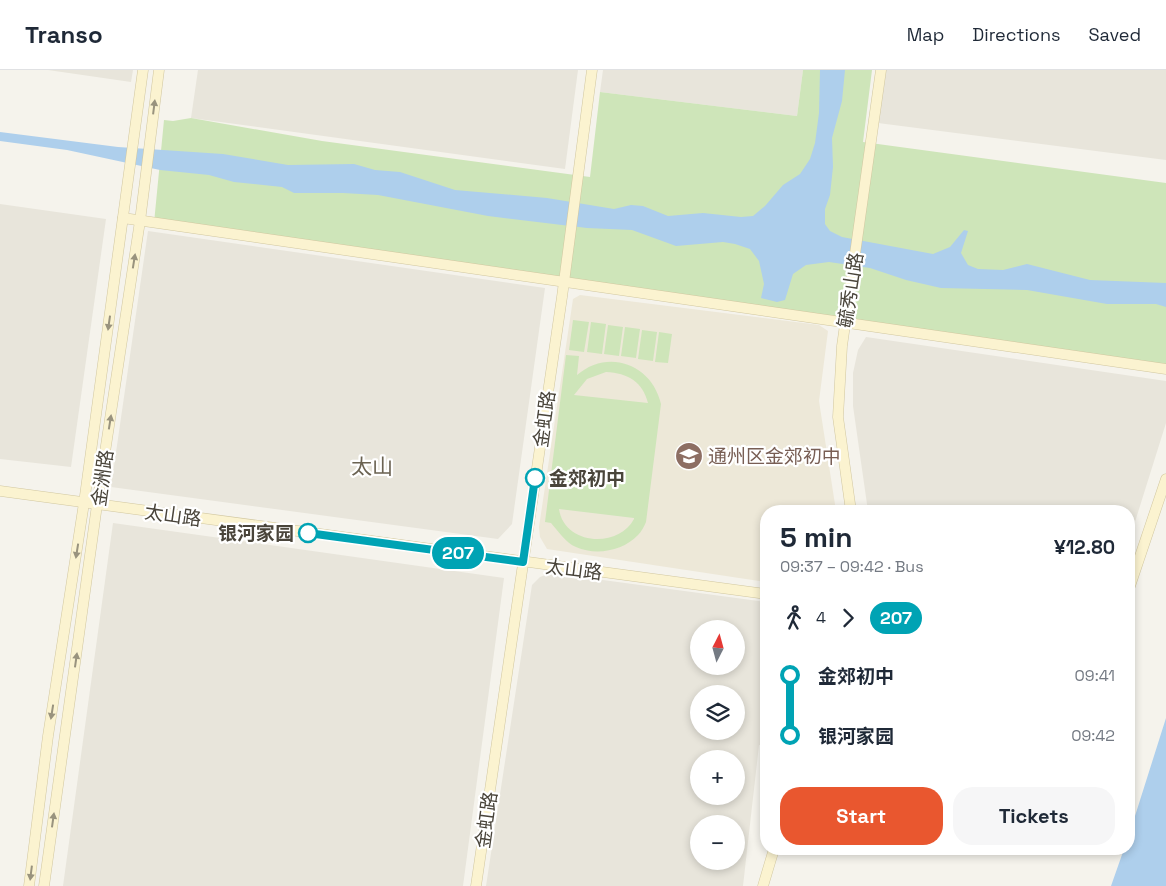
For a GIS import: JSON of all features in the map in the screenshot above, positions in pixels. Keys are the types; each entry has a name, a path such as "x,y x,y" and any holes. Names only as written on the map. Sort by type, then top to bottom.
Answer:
{"street":[{"name":"金洲路","path":"29,886 48,736 84,503 143,70"},
{"name":"金洲路","path":"44,886 140,221 159,70"},
{"name":"金虹路","path":"476,886 564,281 592,70"},
{"name":"毓秀山路","path":"850,505 838,417 845,321 881,70"},
{"path":"123,218 845,321 1166,369"},
{"path":"1135,571 1166,479"},
{"name":"太山路","path":"0,491 760,593"},
{"path":"763,886 772,855"}],"shaded area":[{"path":"48,70 133,70 131,82"},
{"path":"198,70 578,70 565,169 191,118"},
{"path":"603,70 803,70 797,116 600,92"},
{"path":"886,70 1166,70 1166,160 878,123"},
{"path":"0,204 106,219 71,467 0,459"},
{"name":"银河家园","path":"148,231 545,288 512,524 498,539 111,487"},
{"name":"通州区金郊初中","path":"580,295 819,325 828,331 819,401 835,505 760,505 760,581 547,549 540,537 539,527 573,299"},
{"path":"866,337 1166,381 1166,423 1135,522 1135,505 867,505 853,406 853,373 858,350"},
{"path":"113,523 504,578 463,886 63,886"},
{"path":"551,573 760,601 760,745 745,868 745,815 690,815 690,870 745,870 743,886 486,886 532,585 540,577"}],"green space":[{"path":"803,70 872,70 863,142 1166,183 1166,369 154,223 164,120 173,121 191,118 322,141 590,177 600,92 797,116"},
{"path":"573,320 589,322 584,352 569,350"},
{"path":"591,322 606,324 602,354 587,352"},
{"path":"608,325 623,327 619,356 604,354"},
{"path":"625,327 640,329 636,358 621,356"},
{"path":"642,330 657,332 653,361 638,359"},
{"path":"659,332 672,334 668,363 655,362"},
{"path":"566,355 579,356 577,375 589,367 602,363 615,362 627,364 639,370 656,390 661,404 646,522 642,529 638,535 625,545 609,550 592,551 572,545 551,523 545,522","holes":["606,372 621,374 633,380 642,389 648,403 574,395 587,379","559,509 634,518 634,519 626,529 616,535 605,539 592,539 581,536 571,530 563,521"]}],"water":[{"path":"820,70 845,70 842,101 832,138 833,167 830,195 825,209 825,224 830,231 842,237 933,254 950,247 964,230 968,231 961,253 968,265 978,269 1003,270 1027,264 1090,280 1166,283 1166,307 1156,304 1107,304 1027,290 941,288 906,280 870,268 829,262 806,265 793,274 785,300 777,302 761,298 764,284 759,261 750,249 735,244 723,242 676,246 632,230 587,228 488,216 378,195 294,193 282,187 234,182 209,175 160,170 67,150 0,141 0,132 118,147 223,154 288,165 354,164 375,170 400,172 455,190 547,198 614,209 631,205 643,206 668,216 703,213 741,217 753,216 765,206 783,185 800,174 810,159 815,143 819,113"},
{"path":"1166,718 1166,886 1111,886 1122,855 1135,855 1135,816"}],"bus line":[{"name":"207","path":"308,533 523,562 535,478"}],"place":[{"name":"通州区金郊初中","path":"689,456"},
{"name":"金郊初中","path":"535,478"},
{"name":"银河家园","path":"308,533"}],"district":[{"name":"太山","path":"372,467"}]}
